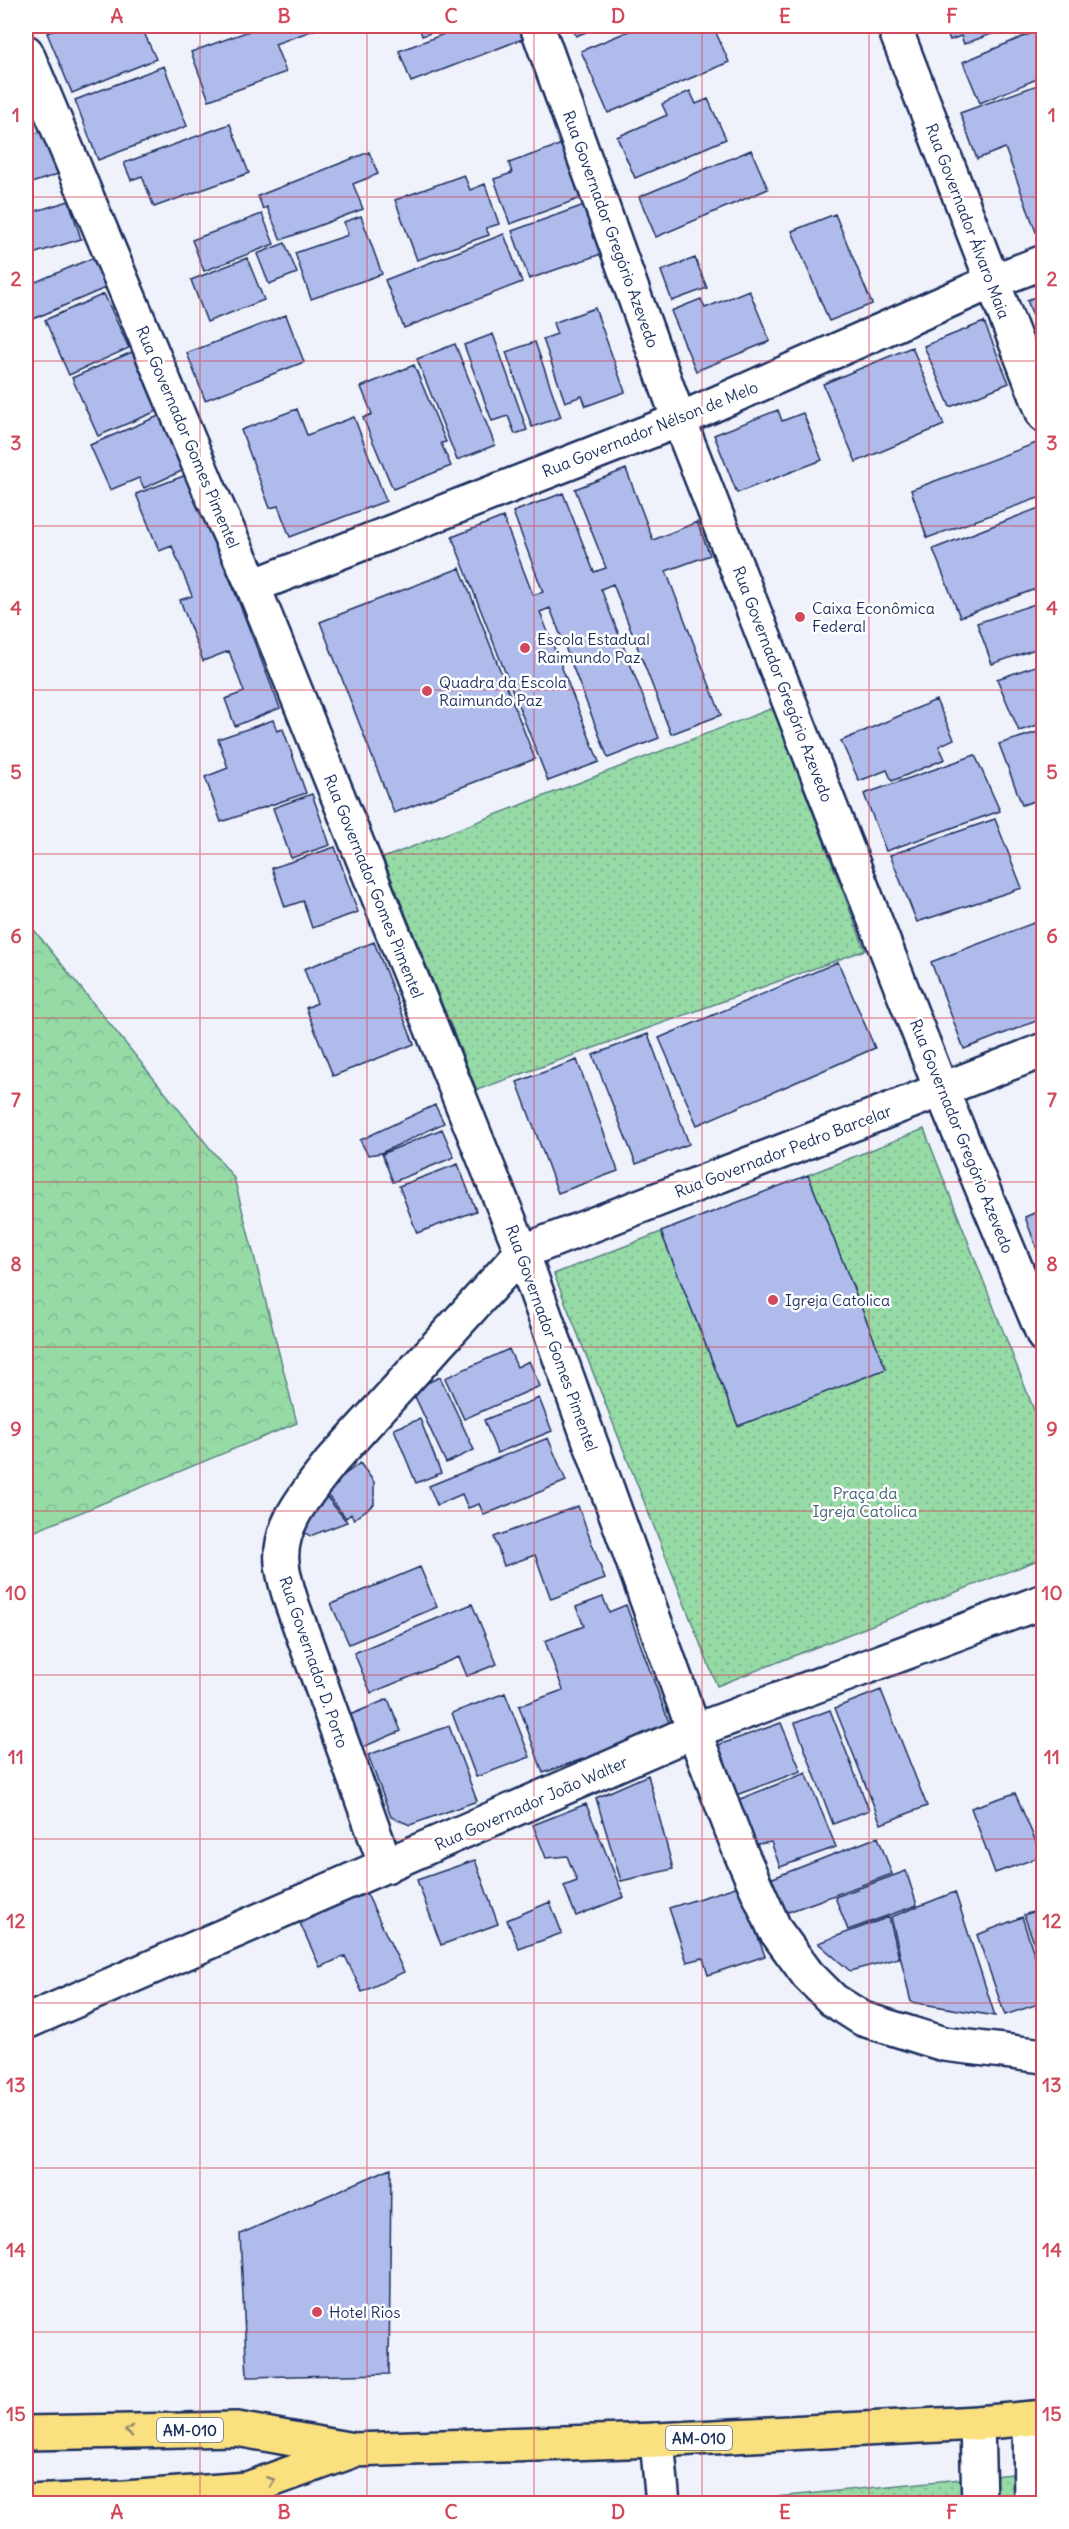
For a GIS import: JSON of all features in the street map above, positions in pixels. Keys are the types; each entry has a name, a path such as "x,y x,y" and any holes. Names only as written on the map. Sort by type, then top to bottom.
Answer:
{"main road":[{"name":"AM-010","path":"26,2433 237,2429 353,2450 657,2440 1037,2418"},
{"name":"AM-010","path":"26,2502 247,2490 353,2450"}],"street":[{"name":"Rua Governador Gregório Azevedo","path":"537,26 679,420 941,1089 1044,1336"},
{"name":"Rua Governador Álvaro Maia","path":"894,26 1044,415"},
{"name":"Rua Governador Gomes Pimentel","path":"26,52 210,491 253,586 522,1252 694,1731 740,1851 775,1930 808,1975 833,2000 863,2019 944,2044 1044,2056"},
{"name":"Rua Governador Nélson de Melo","path":"253,586 679,420 991,282 1044,262"},
{"name":"Rua Governador Pedro Barcelar","path":"522,1252 1044,1050"},
{"name":"Rua Governador D. Porto","path":"386,1866 291,1604 282,1563 283,1533 303,1498 331,1462 522,1252"},
{"name":"Rua Governador João Walter","path":"26,2022 694,1731 1044,1600"},
{"path":"1031,2504 1037,2418"},
{"path":"977,2423 979,2504"},
{"path":"657,2440 663,2504"}],"green space":[{"path":"773,708 865,950 477,1090 383,858"},
{"path":"26,920 234,1178 297,1423 26,1535"},
{"name":"Praça da Igreja Catolica","path":"924,1129 1043,1433 1043,1558 717,1686 554,1274 661,1232 738,1426 885,1368 808,1175"},
{"path":"1043,2471 1043,2503 704,2504"}],"building":[{"path":"65,26 95,26 98,33 115,26 141,26 156,59 72,93 47,33"},
{"path":"263,26 325,26 275,44 286,72 209,100 191,52"},
{"path":"419,26 450,26 422,36"},
{"path":"465,26 520,26 525,38 411,82 399,51"},
{"path":"572,26 601,26 576,36"},
{"path":"641,26 713,26 729,62 608,113 581,51"},
{"path":"944,26 1007,26 1008,28 964,44 961,36 950,40"},
{"path":"1039,30 1044,41 1044,76 980,103 963,62"},
{"path":"164,66 187,126 98,160 75,100"},
{"path":"1043,83 1044,229 1036,232 1005,148 977,159 960,113"},
{"path":"690,91 696,104 708,99 726,139 635,178 617,137 667,115 662,104"},
{"path":"32,124 35,133 44,131 58,174 26,185 26,126"},
{"path":"230,124 249,173 154,207 142,176 131,180 124,163"},
{"path":"562,144 581,198 510,224 494,179 512,173 509,163"},
{"path":"751,150 768,189 656,237 639,197"},
{"path":"369,152 378,174 353,184 363,209 281,240 267,207 263,209 258,196"},
{"path":"464,175 470,190 485,184 499,224 486,228 489,235 417,260 395,200"},
{"path":"69,201 81,239 26,256 26,214"},
{"path":"587,204 604,253 529,279 512,231"},
{"path":"262,214 274,244 204,271 192,240"},
{"path":"835,214 872,304 829,321 792,231"},
{"path":"361,216 382,274 311,299 295,253 348,235 344,222"},
{"path":"504,234 522,282 404,328 385,280"},
{"path":"285,243 297,273 269,284 257,254"},
{"path":"97,256 110,286 26,322 26,286"},
{"path":"247,258 264,300 207,322 191,280"},
{"path":"695,258 707,288 672,301 661,271"},
{"path":"749,290 770,341 696,371 671,311 701,299 705,308"},
{"path":"104,294 129,348 69,375 45,320"},
{"path":"1044,294 1044,334 1040,335 1027,300"},
{"path":"595,308 625,392 586,406 582,396 565,402 543,339 557,334 553,323"},
{"path":"286,315 304,362 205,400 187,353"},
{"path":"984,322 1009,383 950,407 924,346"},
{"path":"493,334 527,430 515,434 508,416 492,421 464,345"},
{"path":"535,342 561,417 532,427 506,352"},
{"path":"455,344 495,445 457,460 417,359"},
{"path":"912,347 944,425 856,462 823,384"},
{"path":"132,352 157,411 98,436 72,378"},
{"path":"414,365 446,442 441,443 451,466 393,489 363,418 372,414 361,387"},
{"path":"297,409 307,435 354,417 386,501 290,537 278,506 270,508 241,430"},
{"path":"778,410 782,421 803,413 822,460 737,493 714,435"},
{"path":"161,415 184,470 144,488 139,478 110,490 90,445"},
{"path":"1039,442 1044,455 1044,496 927,538 911,490"},
{"path":"626,469 653,540 697,522 710,555 666,571 721,715 671,734 613,584 601,589 659,738 608,758 550,608 540,612 599,762 548,781 452,537 503,517 533,595 543,592 513,512 563,493 594,572 606,568 575,489"},
{"path":"189,474 280,708 235,726 225,699 244,692 229,651 203,661 180,600 192,596 172,546 159,551 136,494"},
{"path":"1044,506 1044,586 960,617 933,549"},
{"name":"Quadra da Escola Raimundo Paz","path":"460,568 535,759 394,813 320,622"},
{"path":"1044,601 1044,646 992,664 977,623"},
{"path":"1044,663 1044,723 1019,731 997,679"},
{"path":"936,700 954,739 939,746 945,759 892,781 887,770 859,781 841,741"},
{"path":"273,720 277,731 283,729 306,793 221,822 205,777 228,768 218,739"},
{"path":"1044,730 1044,798 1022,805 999,744"},
{"path":"975,755 1000,811 886,851 864,794"},
{"path":"312,794 330,845 291,858 273,808"},
{"path":"995,819 1022,888 917,922 890,855"},
{"path":"335,847 358,912 312,928 303,901 285,907 272,868"},
{"path":"1044,919 1044,1018 964,1049 931,962"},
{"path":"374,942 414,1044 333,1076 306,1008 317,1003 304,969"},
{"path":"838,962 875,1048 697,1125 659,1038"},
{"path":"648,1034 689,1144 636,1164 593,1055"},
{"path":"577,1060 618,1171 558,1193 517,1082"},
{"path":"435,1105 444,1123 381,1153 368,1155 360,1140"},
{"path":"442,1129 454,1157 393,1182 382,1154"},
{"path":"458,1164 476,1211 417,1233 399,1186"},
{"name":"Igreja Catolica","path":"808,1175 886,1369 738,1426 661,1232"},
{"path":"1044,1209 1044,1268 1025,1217"},
{"path":"509,1349 517,1367 529,1361 540,1386 464,1419 445,1378"},
{"path":"440,1377 474,1450 446,1463 412,1390"},
{"path":"539,1398 552,1431 497,1453 484,1420"},
{"path":"420,1419 441,1473 416,1483 394,1429"},
{"path":"548,1438 566,1481 484,1515 479,1504 468,1508 462,1494 437,1505 429,1486"},
{"path":"360,1463 374,1482 374,1504 354,1519 351,1514 346,1518 326,1493 338,1484 336,1481"},
{"path":"326,1496 347,1522 310,1536 300,1529"},
{"path":"578,1506 605,1579 551,1599 535,1555 504,1566 494,1537"},
{"path":"420,1567 437,1607 349,1644 331,1604"},
{"path":"603,1597 609,1612 626,1605 671,1728 543,1773 519,1706 563,1690 545,1641 584,1626 576,1607"},
{"path":"472,1604 497,1664 467,1676 459,1657 371,1693 354,1653"},
{"path":"881,1690 927,1806 881,1824 835,1708"},
{"path":"505,1693 530,1757 476,1777 452,1713"},
{"path":"388,1699 401,1731 358,1749 345,1717"},
{"path":"830,1710 869,1810 833,1824 795,1723"},
{"path":"781,1723 801,1771 728,1798 710,1748"},
{"path":"449,1726 477,1801 410,1825 391,1817 368,1755"},
{"path":"806,1773 836,1847 780,1867 771,1842 751,1845 735,1801"},
{"path":"648,1775 673,1869 621,1881 596,1798"},
{"path":"1015,1793 1042,1856 995,1873 971,1808"},
{"path":"586,1804 624,1897 576,1916 564,1886 577,1881 567,1856 546,1858 533,1825"},
{"path":"878,1837 892,1874 777,1916 765,1881"},
{"path":"475,1860 498,1924 441,1945 417,1880"},
{"path":"906,1871 917,1905 848,1930 835,1897"},
{"path":"739,1886 765,1956 708,1975 703,1958 687,1962 669,1908"},
{"path":"366,1892 404,1972 362,1992 345,1956 320,1967 300,1923"},
{"path":"955,1892 995,2016 911,2002 891,1917"},
{"path":"550,1902 562,1933 519,1949 507,1920"},
{"path":"1044,1908 1044,1971 1024,1915"},
{"path":"889,1917 899,1958 850,1971 818,1943"},
{"path":"1022,1917 1044,1984 1044,2002 1005,2015 977,1935"},
{"name":"Hotel Rios","path":"391,2168 389,2374 247,2377 240,2234"}],"place":[{"name":"Caixa Econômica Federal","path":"800,617"},
{"name":"Escola Estadual Raimundo Paz","path":"525,648"},
{"name":"Quadra da Escola Raimundo Paz","path":"427,691"},
{"name":"Igreja Catolica","path":"773,1300"},
{"name":"Hotel Rios","path":"317,2312"}]}
